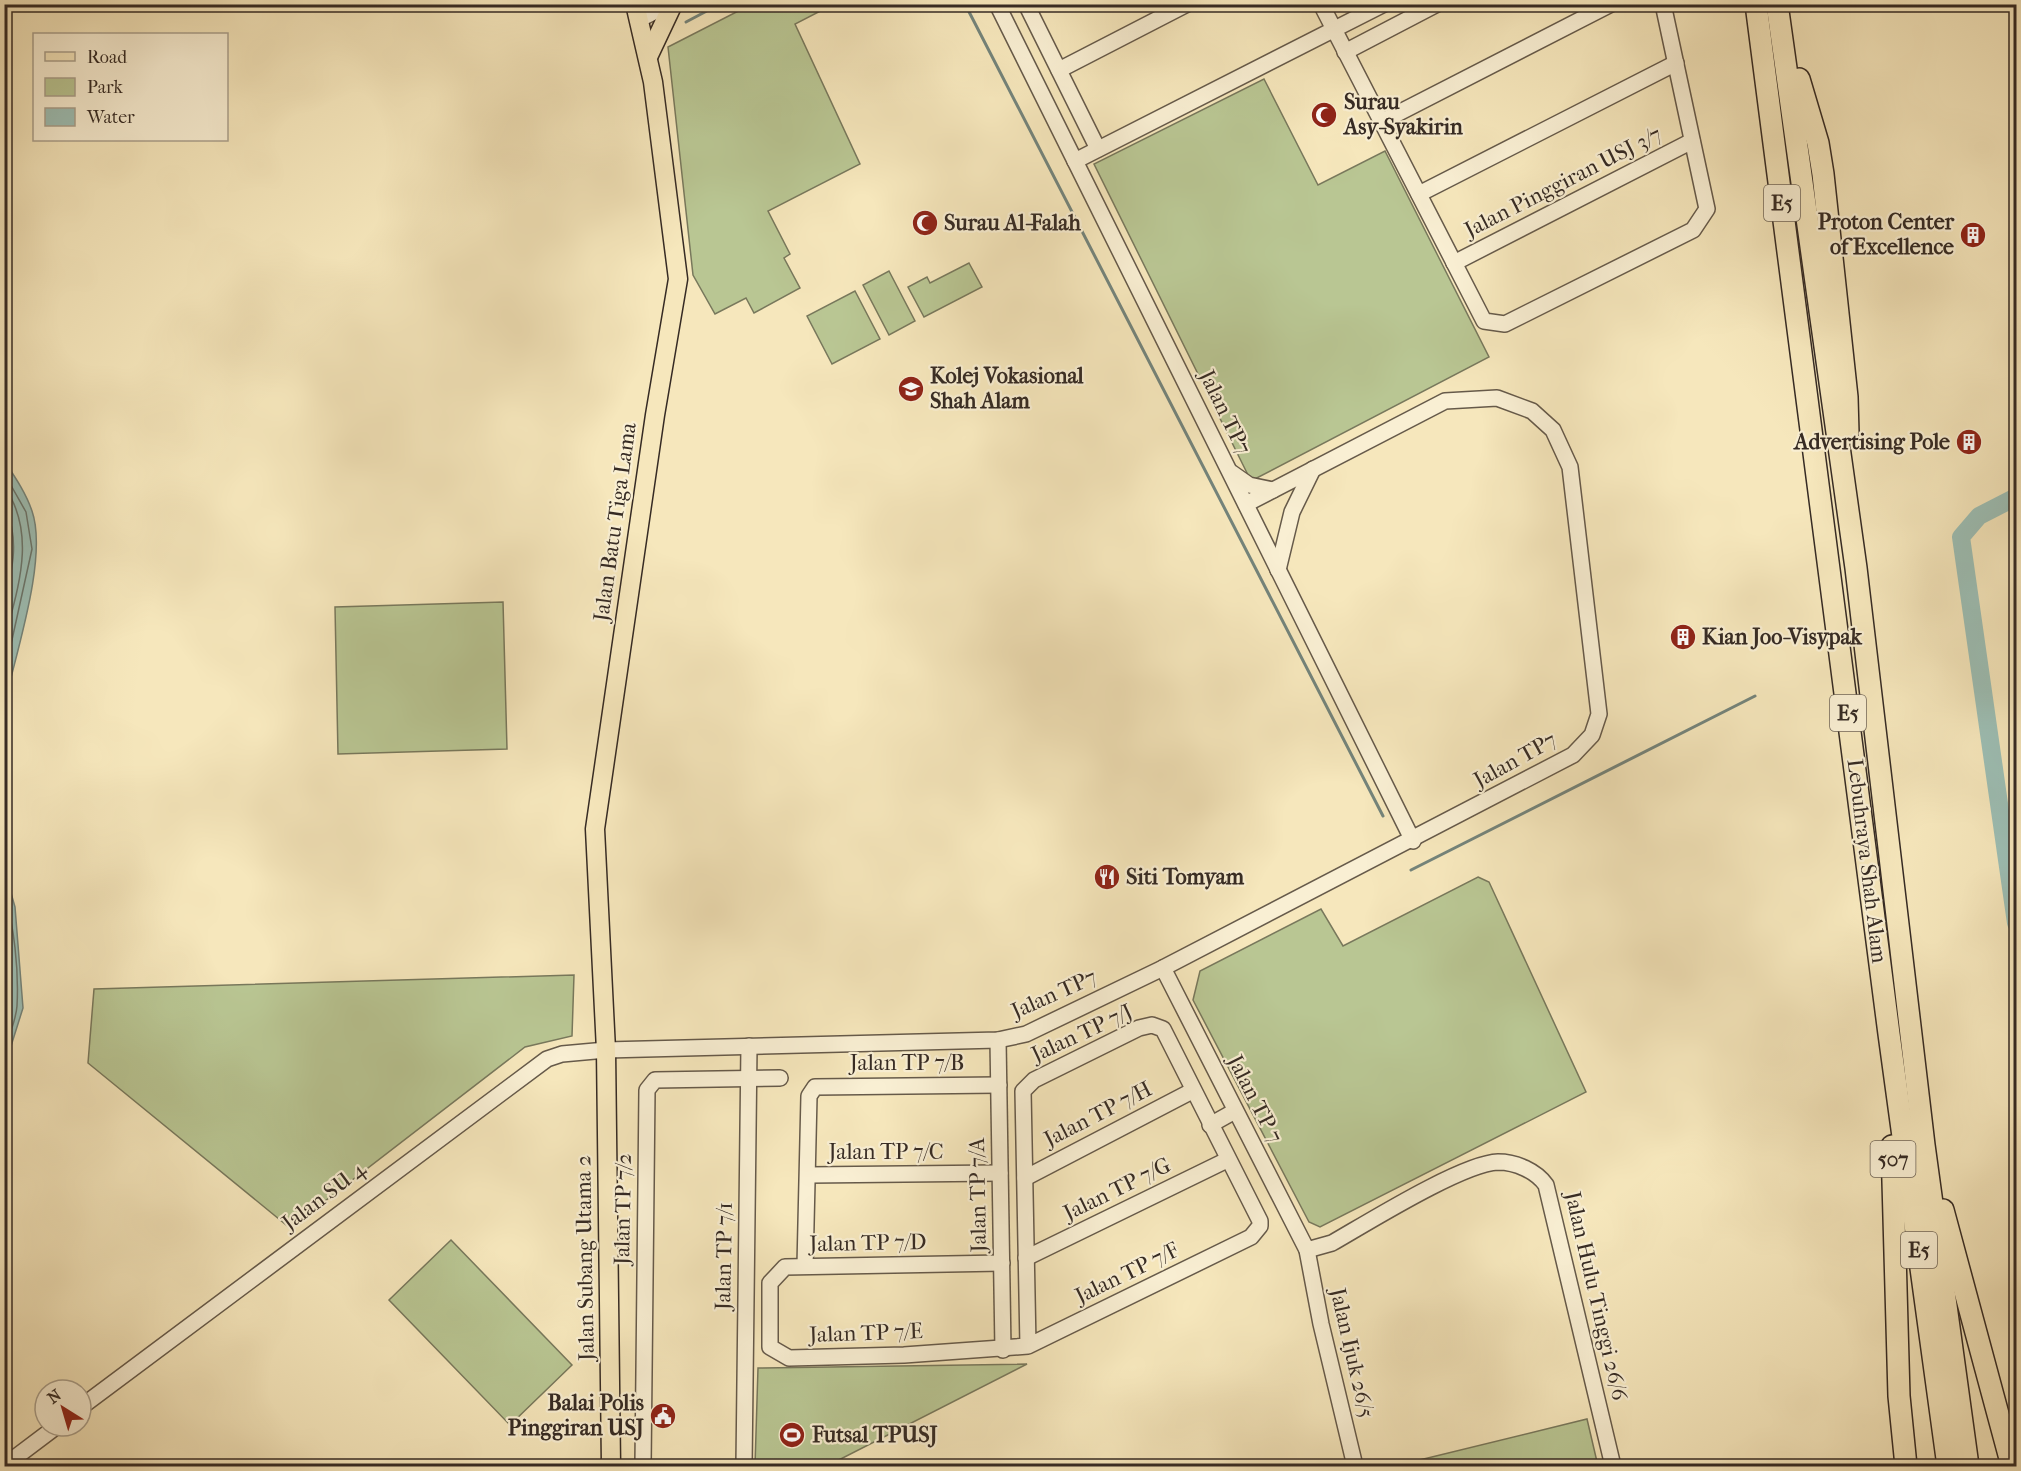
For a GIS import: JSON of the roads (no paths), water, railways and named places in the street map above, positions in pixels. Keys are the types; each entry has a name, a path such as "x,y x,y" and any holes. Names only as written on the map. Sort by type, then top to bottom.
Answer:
{"highway":[{"name":"Lebuhraya Shah Alam","path":"1755,4 1889,1034 1948,1467"},
{"name":"Lebuhraya Shah Alam","path":"1779,4 1856,568 1925,1155 1968,1467"},
{"name":"507","path":"1889,1034 1899,1396 1906,1467"},
{"name":"507","path":"1925,1155 1955,1248 2012,1467"}],"main road":[{"path":"648,57 671,4"},
{"name":"Jalan Batu Tiga Lama","path":"606,1050 595,829 655,415 678,279 648,57 638,12"},
{"name":"Jalan Subang Utama 2","path":"606,1050 611,1467"}],"street":[{"path":"638,12 671,4"},
{"name":"Jalan TP7","path":"996,4 1413,841"},
{"path":"1026,4 1098,149"},
{"path":"1059,70 1187,4"},
{"path":"1321,4 1484,321 1505,324 1693,230 1707,209 1663,4"},
{"path":"1075,161 1384,4"},
{"path":"1345,52 1437,4"},
{"path":"1382,122 1611,4"},
{"path":"1419,194 1676,63"},
{"name":"Jalan Pinggiran USJ 3/7","path":"1454,263 1692,141"},
{"name":"Jalan TP7","path":"606,1050 998,1040 1026,1034 1163,968 1413,841 1573,755 1592,735 1599,714 1570,467 1553,430 1532,411 1497,398 1445,401 1246,504"},
{"path":"1278,570 1292,512 1313,469"},
{"path":"1229,471 1249,485 1274,490"},
{"name":"Jalan TP 7","path":"1163,968 1307,1250"},
{"name":"Jalan TP 7/J","path":"1025,1178 1023,1091 1034,1080 1139,1028 1152,1025 1163,1029 1192,1091"},
{"name":"Jalan TP 7/A","path":"998,1040 1003,1350"},
{"name":"Jalan TP 7/1","path":"744,1467 749,1046"},
{"name":"Jalan SU 4","path":"93,1398 533,1068 562,1054 606,1050"},
{"name":"Jalan TP 7/2","path":"643,1467 646,1090 655,1080 780,1078"},
{"name":"Jalan TP 7/B","path":"809,1175 809,1096 815,1087 894,1084 999,1085"},
{"path":"1192,1091 1227,1160"},
{"name":"Jalan TP 7/H","path":"1025,1178 1192,1091"},
{"path":"1210,1125 1235,1111"},
{"name":"Jalan TP 7/F","path":"1003,1350 1028,1346 1251,1237 1260,1226 1260,1221 1227,1160"},
{"name":"Jalan TP 7/G","path":"1026,1258 1227,1160"},
{"name":"Jalan Hulu Tinggi 26/6","path":"1307,1250 1332,1243 1479,1165 1512,1163 1539,1175 1546,1185 1613,1467"},
{"name":"Jalan TP 7/C","path":"809,1175 1000,1173"},
{"path":"805,1266 809,1175"},
{"path":"1025,1178 1028,1346"},
{"name":"Jalan Ijuk 26/5","path":"1307,1250 1321,1324 1355,1467"},
{"name":"Jalan TP 7/D","path":"769,1311 770,1283 785,1267 1002,1263"},
{"name":"Jalan TP 7/E","path":"769,1311 770,1347 789,1358 1003,1350"},
{"path":"4,1466 41,1438"}],"water":[{"path":"5,462 32,511 36,530 36,553 29,605 5,702"},
{"path":"4,869 15,907 23,1008 5,1065"}],"waterway":[{"path":"686,22 720,4"},
{"path":"965,4 1383,816"},
{"path":"2016,497 1979,516 1961,537 2016,923"},
{"path":"1411,870 1755,696"}],"place":[{"name":"Surau Asy-Syakirin","path":"1324,115"},
{"name":"Surau Al-Falah","path":"925,223"},
{"name":"Proton Center of Excellence","path":"1973,235"},
{"name":"Kolej Vokasional Shah Alam","path":"911,389"},
{"name":"Advertising Pole","path":"1969,442"},
{"name":"Kian Joo-Visypak","path":"1683,637"},
{"name":"Siti Tomyam","path":"1107,877"},
{"name":"Balai Polis Pinggiran USJ","path":"663,1416"},
{"name":"Futsal TPUSJ","path":"792,1435"}]}
